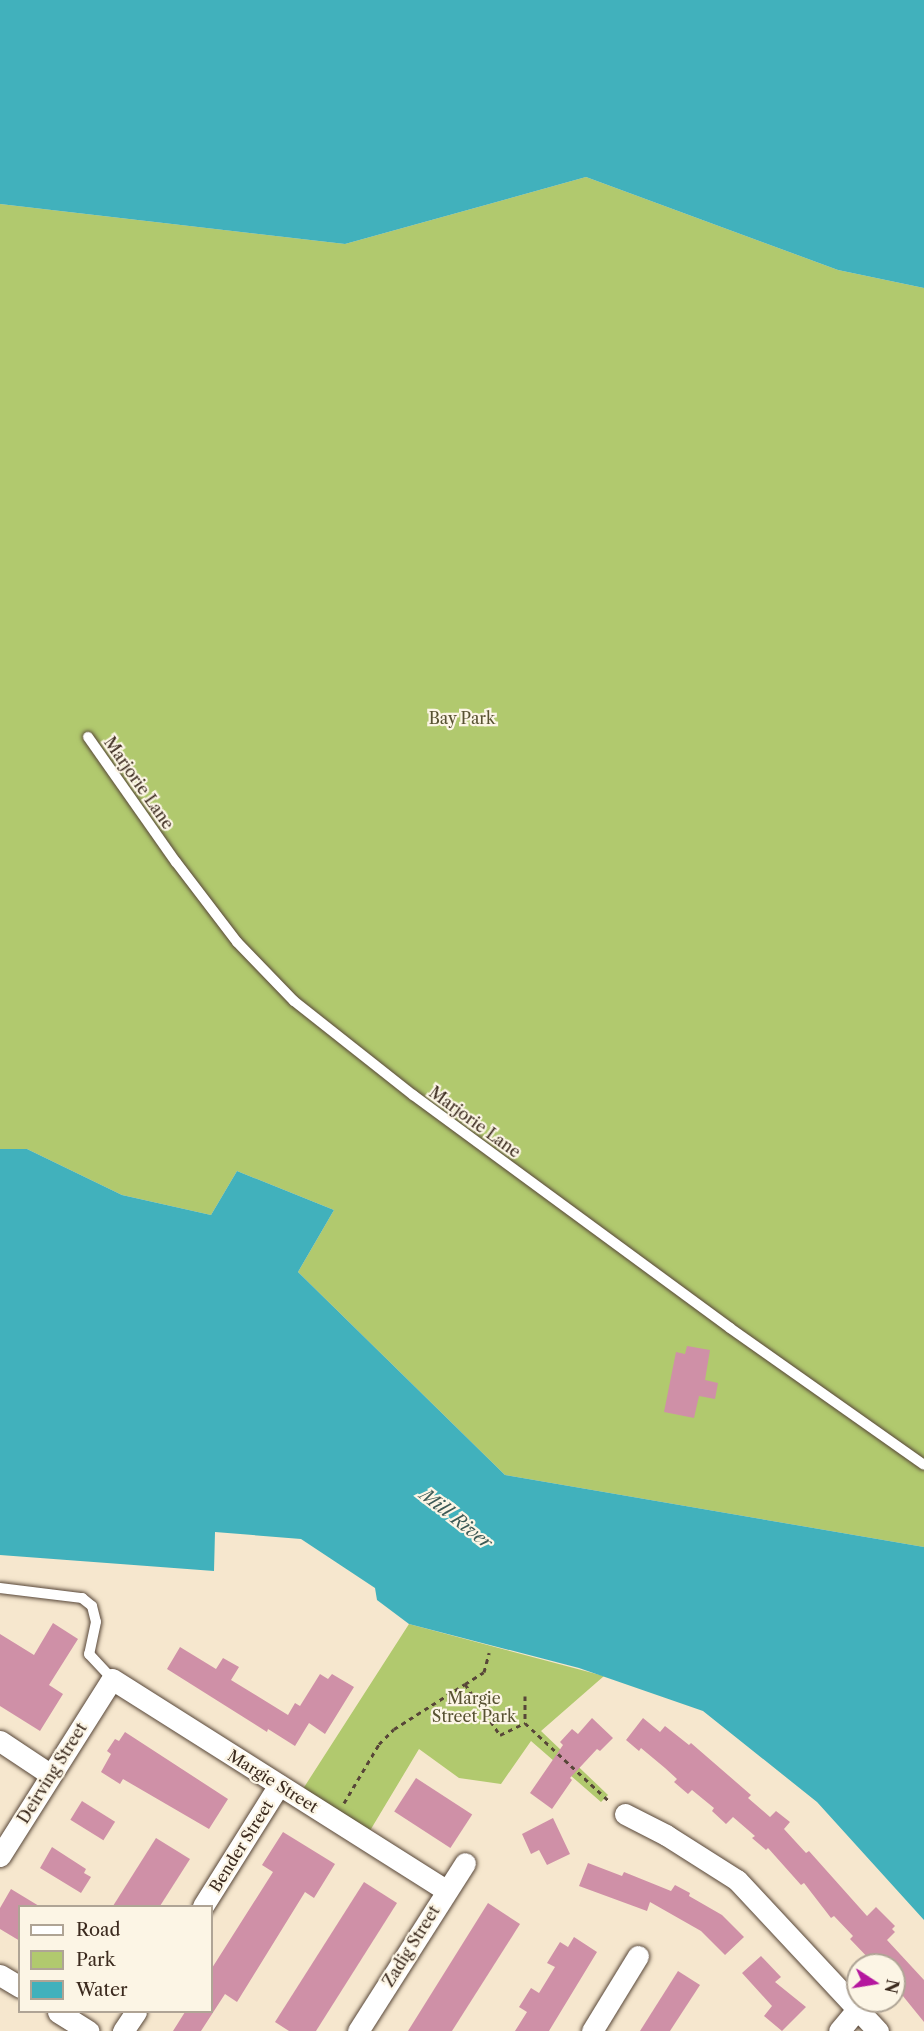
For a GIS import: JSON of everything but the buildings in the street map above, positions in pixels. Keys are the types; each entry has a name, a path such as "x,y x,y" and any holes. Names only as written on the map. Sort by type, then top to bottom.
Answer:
{"street":[{"name":"Deirving Street","path":"0,1856 109,1685"},
{"name":"Margie Street","path":"109,1685 279,1785 446,1890"},
{"path":"0,1741 51,1775"},
{"name":"Bender Street","path":"205,1905 279,1785"},
{"path":"625,1814 666,1835 737,1880 846,1995"},
{"name":"Zadig Street","path":"358,2031 465,1863"},
{"path":"592,2031 638,1956"},
{"path":"0,1975 18,1986"},
{"path":"60,2013 89,2031"},
{"path":"123,2031 135,2013"},
{"path":"839,2031 854,2013"},
{"path":"862,2013 878,2031"}],"lane":[{"name":"Marjorie Lane","path":"88,737 176,862 237,942 294,1001 413,1095 924,1465"},
{"name":"Marjorie Lane","path":"913,1459 924,1470"},
{"path":"0,1588 82,1598 92,1606 96,1622 89,1654 109,1685"}],"path":[{"path":"334,1820 379,1744 394,1729 484,1672 489,1653"},
{"path":"465,1684 500,1735 525,1723"},
{"path":"525,1696 525,1723 594,1790 625,1814"}],"green space":[{"name":"Bay Park","path":"586,177 838,270 924,288 924,1547 505,1475 298,1272 334,1210 237,1171 211,1215 122,1195 27,1149 0,1149 0,204 345,244"},
{"name":"Margie Street Park","path":"409,1624 604,1676 541,1731 608,1795 601,1802 531,1741 501,1784 459,1778 419,1749 368,1834 301,1792"}],"water":[{"path":"0,0 924,0 924,288 838,270 586,177 345,244 0,204"},
{"name":"Mill River","path":"0,1149 27,1149 122,1195 211,1215 237,1171 334,1210 298,1272 505,1475 924,1547 924,1920 817,1802 703,1711 579,1668 409,1624 377,1600 375,1588 301,1539 215,1532 214,1571 0,1555"}]}
